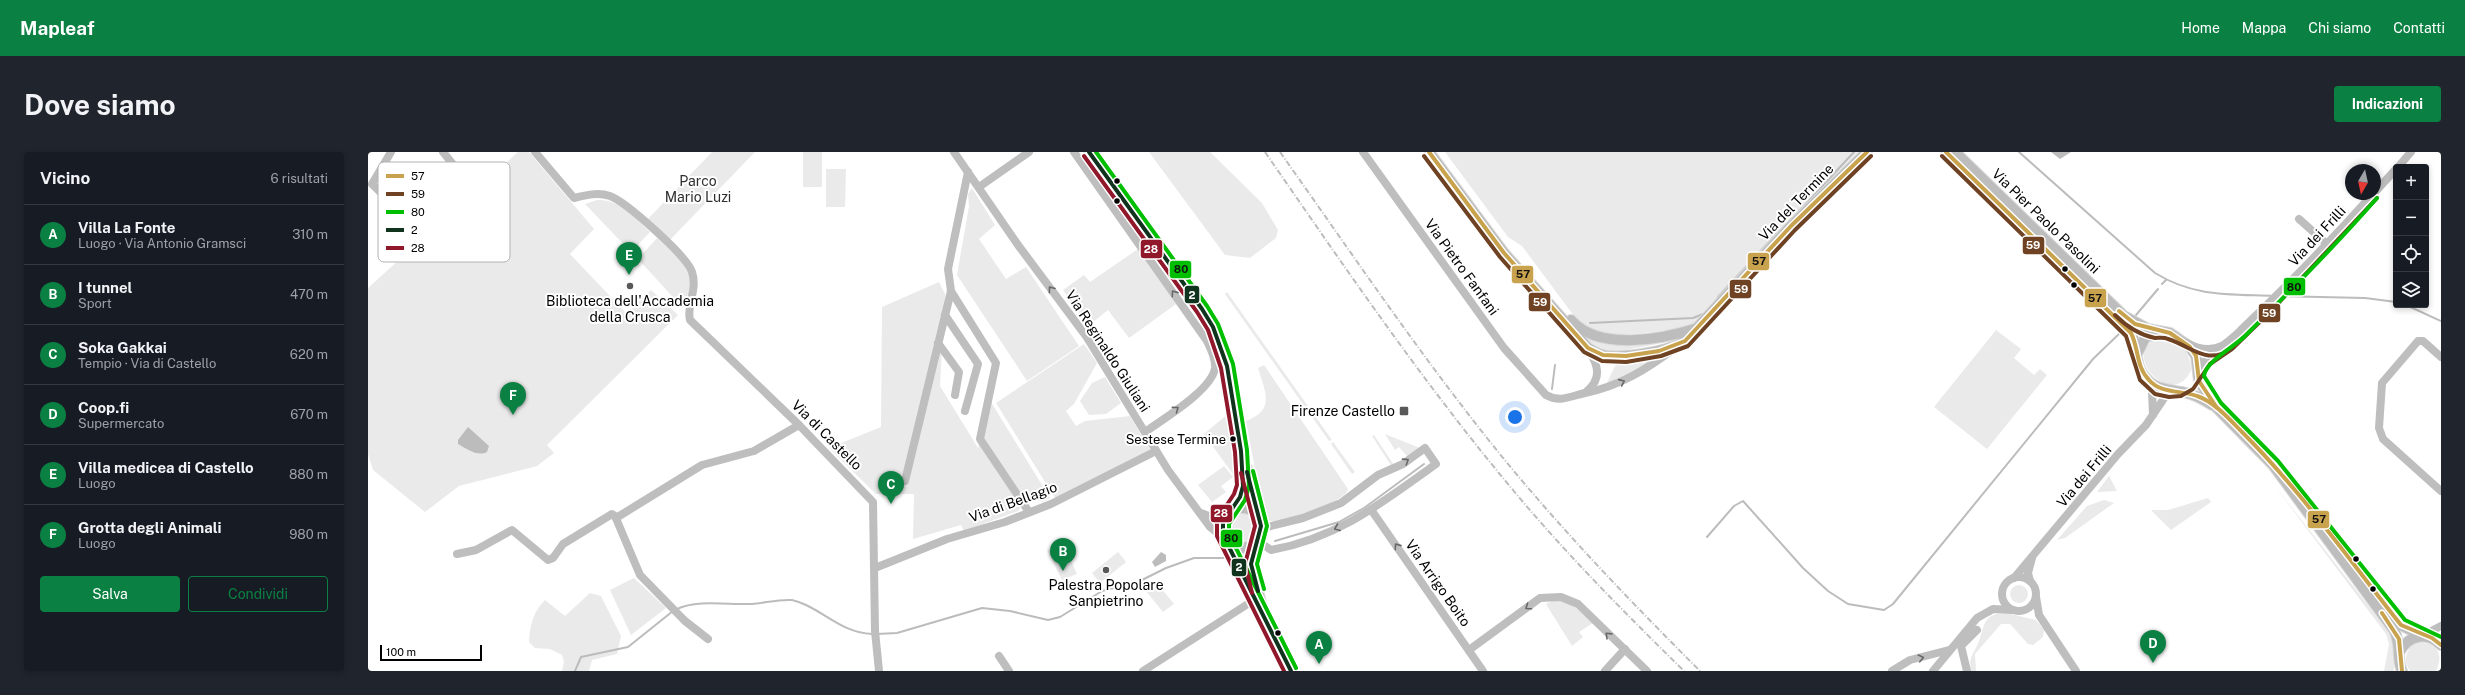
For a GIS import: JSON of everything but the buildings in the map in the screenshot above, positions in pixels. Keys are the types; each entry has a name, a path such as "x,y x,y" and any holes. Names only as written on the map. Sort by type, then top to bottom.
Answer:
{"main road":[{"path":"1089,152 1213,327 1227,366 1240,451 1242,492 1222,525 1226,540 1254,600 1264,614 1291,671"},
{"path":"1092,152 1102,169"},
{"path":"1429,152 1504,253 1588,348 1604,356 1616,357 1664,352"},
{"name":"Via del Termine","path":"1664,352 1681,344 1698,328 1791,226 1867,152"},
{"name":"Via Pier Paolo Pasolini","path":"1946,152 2132,333 2138,352 2140,368 2149,381 2172,391 2191,394 2216,407"},
{"name":"Via Pier Paolo Pasolini","path":"1955,152 2124,316 2136,324 2158,332 2170,333 2183,340 2196,356 2199,380 2216,407 2273,465 2394,630 2400,642 2399,663 2402,671"},
{"path":"1482,222 1581,330 1605,339 1672,336 1698,328"},
{"path":"2138,352 2145,338 2158,332"},
{"path":"2172,391 2188,386 2197,372"},
{"path":"1240,451 1246,468 1256,515 1261,522 1260,535 1253,553 1251,567 1264,614"},
{"path":"1228,514 1234,510 1244,509 1256,515"},
{"name":"Via Pier Paolo Pasolini","path":"2313,518 2401,625 2422,636 2435,639 2441,645"},
{"path":"1226,540 1234,546 1244,548 1253,545 1260,535"},
{"path":"2400,652 2408,641 2422,636"}],"street":[{"path":"385,162 391,152"},
{"path":"443,152 451,162"},
{"name":"Via di Castello","path":"535,152 574,198 598,194 620,200 683,258 691,270 694,280 690,320 799,425 873,502 876,634 879,671"},
{"name":"Via Reginaldo Giuliani","path":"954,152 1027,258 1086,336 1156,451 1215,532 1226,540"},
{"path":"979,187 1029,152"},
{"path":"1074,152 1208,341 1214,360 1213,375 1201,390 1144,432"},
{"name":"Via Pietro Fanfani","path":"1363,152 1504,348 1544,393 1559,399 1585,393"},
{"name":"Via dei Frilli","path":"2400,164 2411,152"},
{"path":"905,481 951,290 948,270 968,172"},
{"name":"Via dei Frilli","path":"2381,185 2393,172"},
{"path":"378,174 372,184 378,190"},
{"name":"Via dei Frilli","path":"2197,372 2206,361 2227,345 2282,291 2368,200"},
{"path":"2299,219 2327,244"},
{"path":"951,290 996,363 980,439 1029,512"},
{"path":"945,315 978,364 965,411"},
{"path":"1585,393 1602,389 1630,378 1664,352 1662,341 1652,338"},
{"path":"2183,340 2198,348 2208,349 2227,345"},
{"path":"2441,357 2425,342 2418,341 2382,383 2379,428 2386,442 2441,491"},
{"path":"938,343 959,372 955,395"},
{"path":"1585,393 1594,384 1598,372 1596,360 1588,348"},
{"path":"2149,381 2152,391 2153,417"},
{"name":"Via dei Frilli","path":"2012,610 2004,603 2002,592 2006,584 2014,578 2153,417 2172,391"},
{"path":"616,518 702,465 754,451 799,425"},
{"path":"1425,448 1436,464 1372,511 1331,531 1272,550 1262,544 1260,535 1267,527 1303,518 1340,502 1378,475 1403,464 1425,448"},
{"name":"Via di Bellagio","path":"875,568 947,539 1005,522 1051,504 1156,451"},
{"path":"1199,511 1210,517 1228,514"},
{"name":"Via Arrigo Boito","path":"1372,511 1483,671"},
{"path":"457,554 476,550 512,530 548,560 553,558 563,544 612,514 616,518 637,570 674,610 708,639"},
{"name":"Via dei Frilli","path":"2035,552 2029,570 2030,581 2036,595 2038,612 2048,630"},
{"path":"2014,578 2021,578 2030,581"},
{"path":"2022,611 2033,604 2036,595"},
{"path":"1468,650 1540,598 1564,597 1578,604 1647,671"},
{"path":"1143,671 1254,600"},
{"path":"1933,671 1951,648 1984,613 1997,608 2022,611 2032,615 2048,630 2076,671"},
{"path":"2422,636 2441,626"},
{"path":"1967,671 1961,646 1978,630"},
{"path":"1892,671 1910,660 1943,653 1951,648"},
{"path":"1606,671 1625,649"},
{"path":"999,656 1009,671"}],"green space":[{"path":"518,152 529,152 594,229 570,254 627,314 651,290 678,315 547,445 554,453 537,466 459,486 425,512 373,470 368,454 368,288 397,262 510,262 510,162 507,162"},
{"name":"Parco Mario Luzi","path":"712,152 755,152 667,243 645,222"},
{"path":"803,152 822,152 822,187 803,187"},
{"path":"1149,152 1210,152 1262,203 1278,230 1276,238 1250,258 1225,255"},
{"path":"1445,152 1858,152 1692,327 1648,333 1617,334 1589,328 1577,320 1522,246 1508,237"},
{"path":"826,169 846,169 845,207 826,207"},
{"path":"972,188 995,225 979,239 1006,279 1026,267 1079,346 1027,381 957,275 969,206 968,194"},
{"path":"597,200 613,202 620,206 650,232 631,252 585,204"},
{"path":"657,238 680,261 690,278 691,287 689,297 683,308 638,259"},
{"path":"1138,249 1176,304 1129,338 1108,310 1088,326 1063,290 1084,275 1090,282"},
{"path":"939,282 945,294 940,386 978,448 991,402 1050,498 1043,502 1028,497 1018,511 964,531 961,525 913,539 914,494 876,494 829,448 881,427 882,307"},
{"path":"1227,292 1332,440 1329,441 1225,294"},
{"path":"1577,329 1657,342 1657,344 1610,353 1595,348"},
{"path":"1996,330 2021,349 2014,358 2034,375 2040,369 2047,375 1987,449 1934,407"},
{"path":"2158,338 2171,340 2182,346 2186,351 2189,357 2191,370 2183,381 2173,385 2163,382 2153,376 2146,366 2144,356 2147,346"},
{"path":"1084,344 1097,363 1074,404 1066,411 1076,426 1085,421 1130,416 1151,451 1055,498 996,403"},
{"path":"1663,351 1656,360 1606,385 1615,366 1622,361"},
{"path":"1264,365 1348,489 1345,494 1337,500 1316,510 1282,520 1273,521 1264,517 1246,421 1262,411 1265,405 1265,392 1258,368"},
{"path":"1105,377 1121,403 1106,414 1089,415 1080,401 1092,383"},
{"path":"1229,413 1238,481 1204,434"},
{"path":"1385,434 1420,448 1408,457 1399,447 1395,450"},
{"path":"1374,435 1394,465 1392,467 1372,436"},
{"path":"1333,442 1355,472 1352,474 1331,444"},
{"path":"1224,466 1233,477 1221,486 1226,492 1212,502 1198,485"},
{"path":"2109,476 2117,491 2097,492"},
{"path":"2271,481 2389,632 2393,643 2394,671 2384,671 2389,644 2386,634"},
{"path":"2208,498 2211,502 2171,530 2151,510 2168,510"},
{"path":"2104,500 2114,503 2065,538 2057,540 2087,506"},
{"path":"1238,512 1244,512 1254,519 1257,528 1256,534 1250,541 1244,544 1238,544 1228,537 1225,531 1225,525 1232,515"},
{"path":"1064,546 1077,574 1062,580 1047,550"},
{"path":"1236,551 1249,551 1247,570"},
{"name":"Palestra Popolare Sanpietrino","path":"1118,552 1126,562 1100,583 1092,573"},
{"path":"634,578 666,608 631,635 610,590"},
{"path":"1156,582 1174,604 1163,612 1145,590"},
{"path":"2019,585 2026,587 2028,594 2026,601 2019,603 2012,601 2010,594 2012,587"},
{"path":"590,593 601,596 621,636 617,654 592,660 589,671 562,671 564,662 562,655 550,649 535,648 529,642 533,619 545,600 565,616"},
{"path":"1554,600 1567,600 1593,623 1579,632 1583,637 1572,646 1546,604"},
{"path":"2006,613 2036,620 2044,630 2043,637 2033,645 2028,644 2010,624 2001,624 1975,654 1976,671 1971,671 1970,662 1986,621 1993,615"},
{"path":"2418,642 2432,644 2439,653 2439,664 2436,671 2410,671 2406,663 2406,655 2408,651"}],"shaded area":[{"path":"2051,152 2071,152 2060,159"},
{"path":"468,427 489,446 487,452 480,454 476,453 458,444 458,440"},
{"path":"1161,552 1166,555 1166,561 1155,567 1152,562"}],"waterway":[{"path":"1788,223 1854,152"},
{"path":"2019,152 2155,273 2169,281 2212,293 2274,296"},
{"path":"1718,297 1780,230"},
{"path":"2162,284 2166,280"},
{"path":"2136,315 2158,289"},
{"path":"2280,296 2365,298 2393,302"},
{"path":"2413,308 2441,321"},
{"path":"1590,323 1693,318 1703,314"},
{"path":"1707,537 1734,506 1743,501 1803,568 1828,591 1848,604 1884,610 1893,604 2093,359 2121,332"},
{"path":"1552,389 1555,365"},
{"path":"1275,541 1339,522 1364,508 1424,464"},
{"path":"877,634 897,633 982,608 1010,611 1048,620 1060,617 1102,591 1140,581 1166,568 1194,558 1226,558"},
{"path":"677,609 703,603 752,604 792,600 806,605 854,631 872,634"},
{"path":"575,671 581,657 628,647 673,611"}],"railway":[{"path":"1265,152 1387,327 1484,455 1578,564 1684,671"},
{"path":"1280,152 1407,332 1512,469 1590,558 1700,671"}],"transit line":[{"name":"2","path":"1089,152 1202,309 1213,327 1227,366 1241,451 1243,486 1240,497 1223,522 1223,535 1291,671"},
{"name":"80","path":"1096,152 1207,306 1218,324 1233,364 1247,450 1249,486 1245,500 1229,524 1229,534 1296,668"},
{"name":"57","path":"1429,152 1504,253 1588,348 1603,355 1626,356 1659,351 1685,341 1791,226 1867,152"},
{"name":"57","path":"1946,152 2131,333 2134,339 2140,364 2149,380 2159,388 2191,394 2204,399 2222,412 2285,478 2401,625 2432,638 2441,645"},
{"name":"28","path":"1084,156 1197,312 1208,330 1221,368 1235,452 1237,485 1234,494 1217,520 1217,536 1284,671"},
{"name":"59","path":"1424,156 1500,257 1584,352 1602,361 1626,362 1661,356 1688,346 1795,230 1871,156"},
{"name":"59","path":"1942,156 2126,336 2140,380 2155,394 2169,397 2181,396 2193,389 2210,364 2232,349 2270,312 2375,200"},
{"name":"80","path":"2375,200 2329,251 2245,336 2209,365 2204,376 2221,403 2278,461 2405,620 2441,637"},
{"name":"57","path":"2119,311 2135,324 2170,333 2190,347 2196,356 2199,381 2217,408"},
{"name":"59","path":"2115,315 2124,323 2149,337 2166,338 2200,354 2216,355 2224,353 2234,347"},
{"name":"80","path":"1253,471 1267,526 1257,564 1264,589"},
{"name":"2","path":"1247,472 1261,526 1251,564 1258,591"},
{"name":"28","path":"1241,473 1255,526 1245,564 1252,593"},
{"name":"57","path":"2382,613 2399,639 2402,671"}],"place":[{"name":"Villa medicea di Castello","path":"629,275"},
{"name":"Biblioteca dell'Accademia della Crusca","path":"630,286"},
{"name":"Firenze Castello","path":"1404,411"},
{"name":"Grotta degli Animali","path":"513,415"},
{"name":"Sestese Termine","path":"1233,439"},
{"name":"Soka Gakkai","path":"891,504"},
{"name":"Palestra Popolare Sanpietrino","path":"1106,570"},
{"name":"I tunnel","path":"1063,571"},
{"name":"Coop.fi","path":"2153,663"},
{"name":"Villa La Fonte","path":"1319,664"}]}
